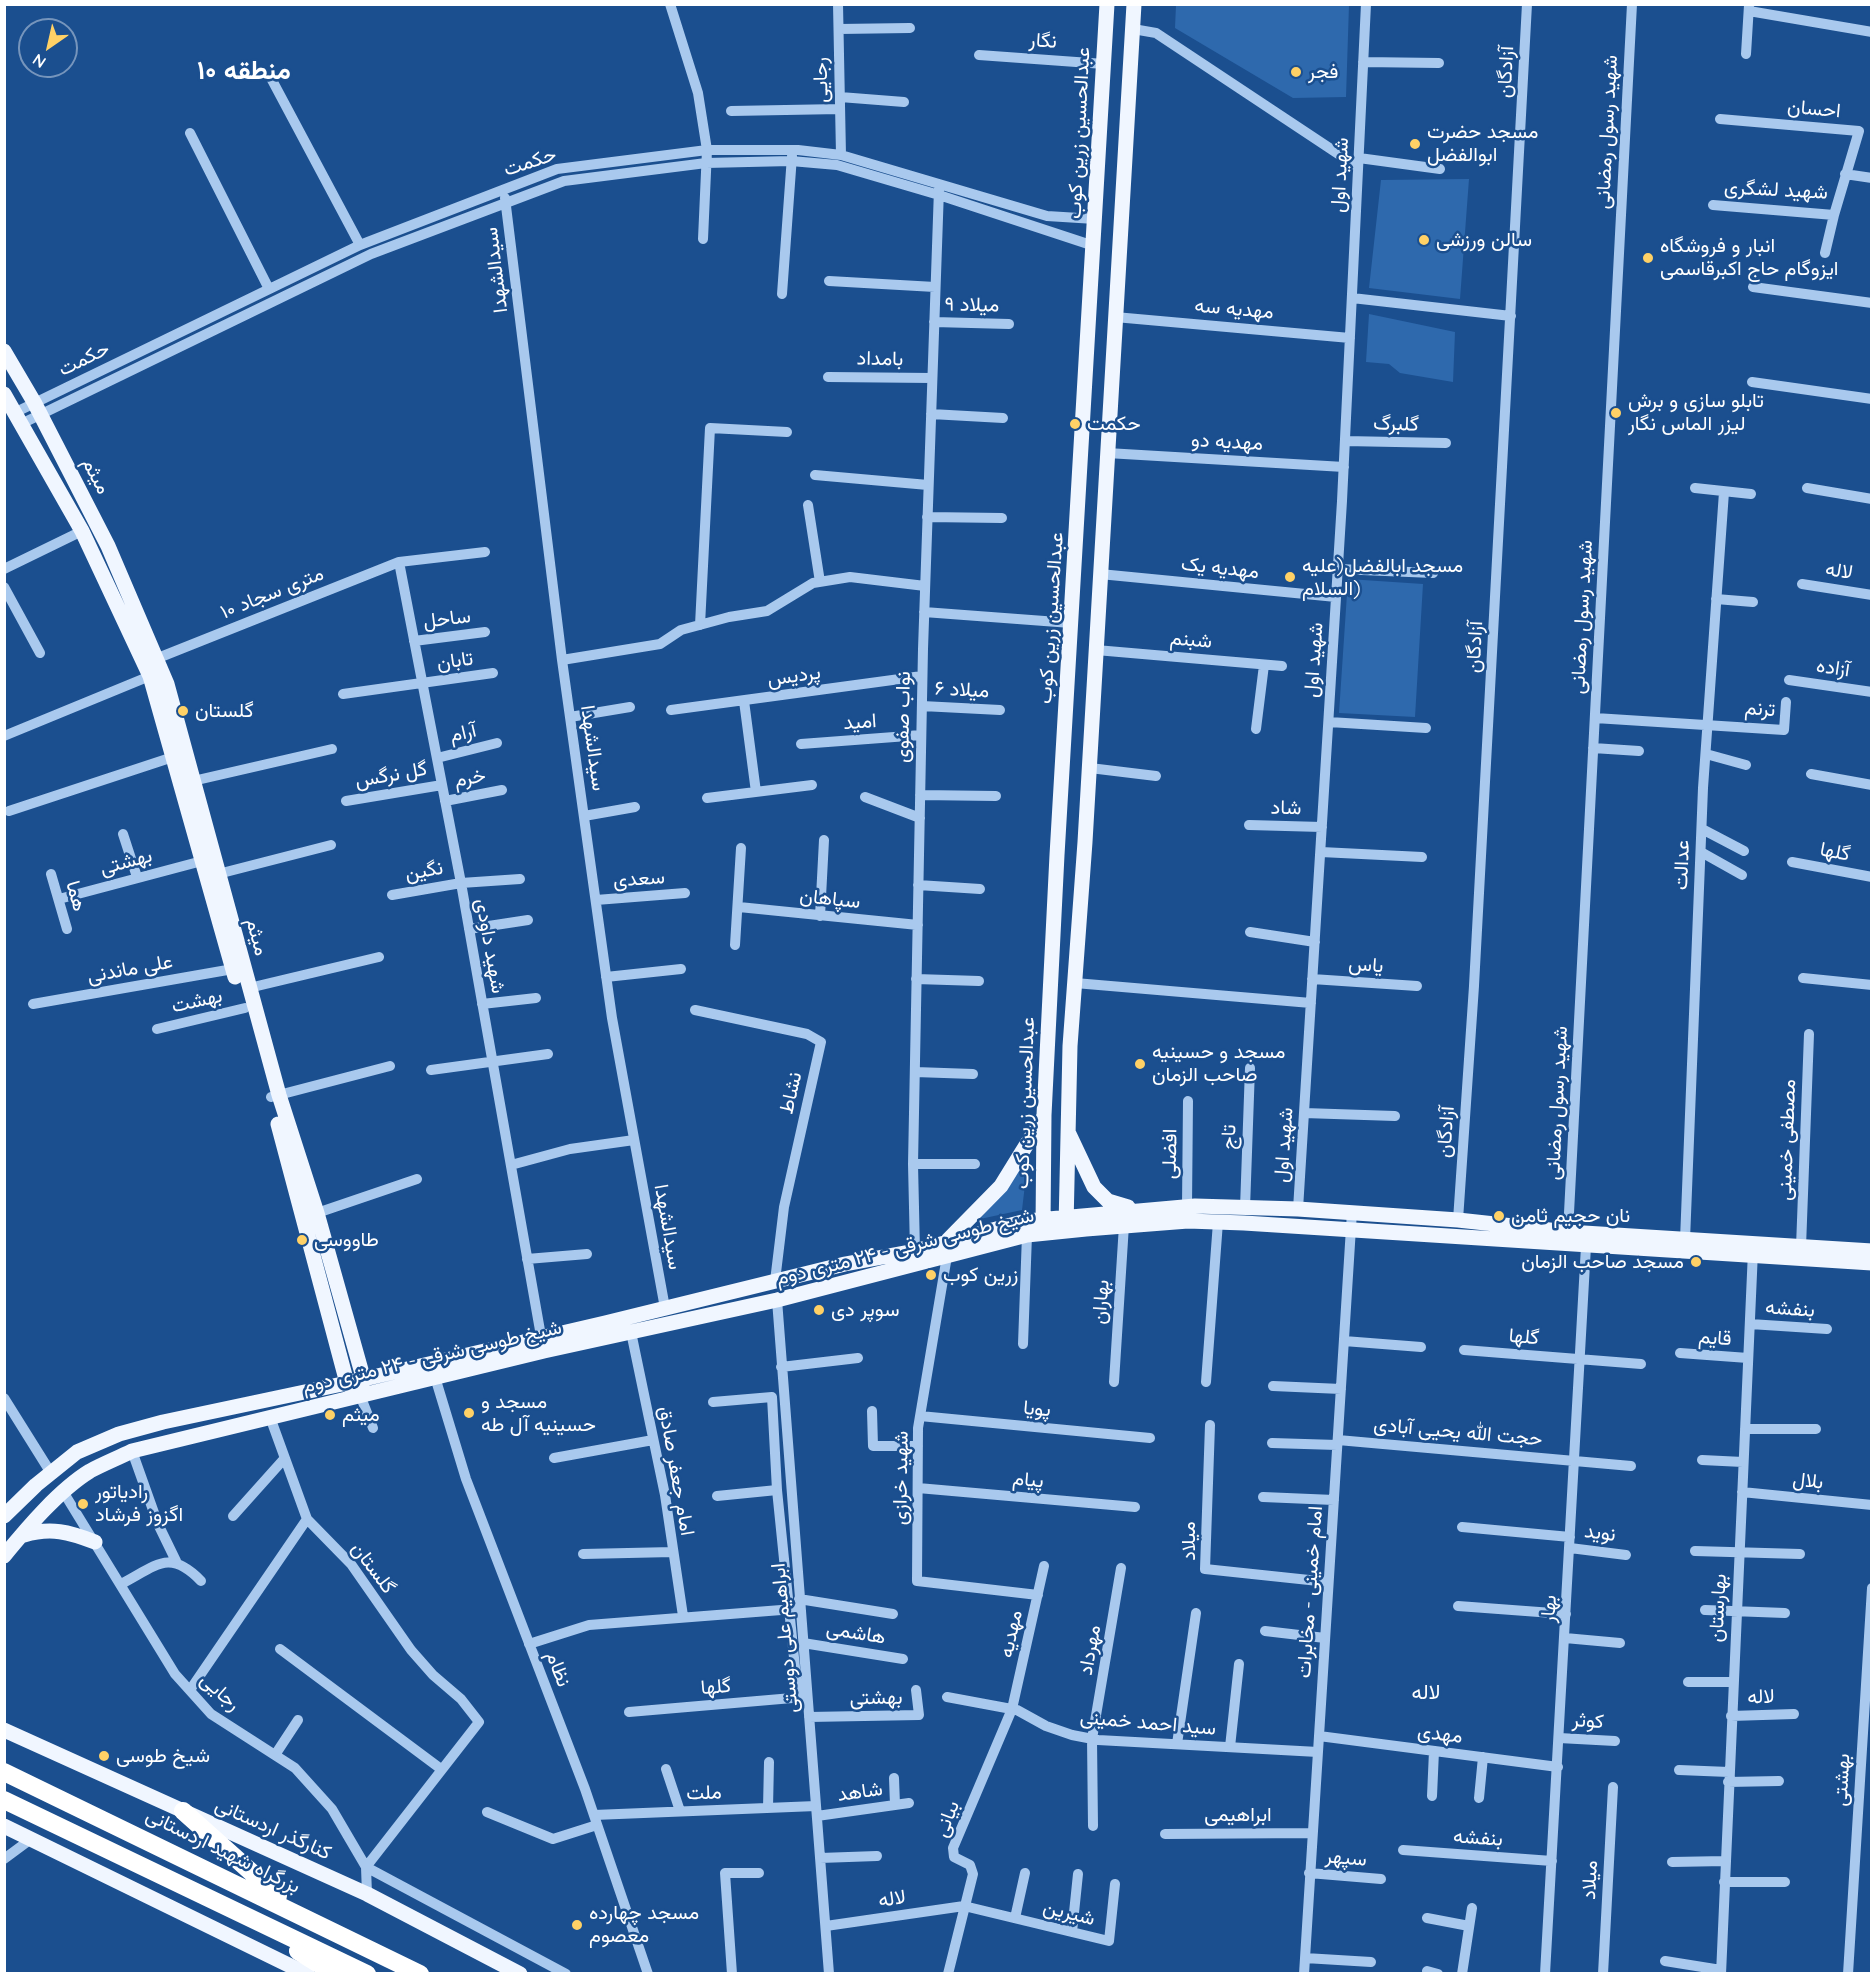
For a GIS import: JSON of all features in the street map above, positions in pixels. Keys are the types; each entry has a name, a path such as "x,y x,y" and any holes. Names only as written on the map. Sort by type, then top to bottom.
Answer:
{"highway":[{"name":"بزرگراه شهید اردستانی","path":"4,1772 420,1974"},
{"path":"4,1800 367,1974"},
{"path":"183,1811 295,1912"},
{"path":"199,1892 335,1974"}],"main road":[{"name":"عبدالحسین زرین کوب","path":"1043,1226 1044,1115 1107,4"},
{"path":"1066,1232 1068,1102 1090,768 1134,4"},
{"path":"1100,144 1104,152 1113,157 1125,150"},
{"path":"1097,183 1107,176 1114,179 1123,192"},
{"name":"میثم","path":"4,351 37,408 108,546 158,658 249,988 347,1383"},
{"name":"میثم","path":"4,394 82,531 150,676 245,1008 317,1213 363,1377 360,1395"},
{"path":"1045,1097 1052,1106 1058,1107 1068,1102"},
{"path":"946,1249 1001,1186 1044,1115"},
{"path":"1067,1129 1094,1186 1108,1201 1133,1209"},
{"name":"شیخ طوسی شرقی - ۲۴ متری دوم","path":"4,1516 77,1452 119,1434 164,1422 347,1383 363,1377 775,1281 915,1251 946,1249 1027,1235 1065,1216 1187,1206 1298,1209 1351,1220 1586,1246 1753,1250 1801,1247 1872,1251"},
{"name":"شیخ طوسی شرقی - ۲۴ متری دوم","path":"4,1556 21,1535 89,1472 132,1451 435,1377 777,1300 946,1249 998,1227 1043,1226 1066,1232 1124,1226 1218,1222 1458,1220 1568,1232 1685,1240 1872,1263"},
{"path":"347,1383 360,1395"},
{"path":"51,1473 64,1493"},
{"path":"21,1535 43,1529 57,1530 95,1542"},
{"name":"کنارگذر اردستانی","path":"4,1730 367,1894 520,1974"},
{"path":"4,1826 283,1969 307,1974"}],"street":[{"path":"670,4 698,93 707,150 703,239"},
{"name":"رجایی","path":"838,4 841,155"},
{"name":"شهید اول","path":"1298,1209 1344,467 1366,4"},
{"name":"آزادگان","path":"1458,1220 1474,986 1527,4"},
{"name":"شهید رسول رمضانی","path":"1568,1232 1632,4"},
{"path":"1746,54 1749,8 1872,32"},
{"path":"838,29 909,28"},
{"path":"1133,29 1156,33 1358,162 1440,169"},
{"name":"نگار","path":"979,55 1104,64"},
{"path":"1363,62 1439,63"},
{"path":"272,80 360,245"},
{"path":"840,97 904,102"},
{"path":"731,111 840,109"},
{"name":"احسان","path":"1720,119 1859,131 1845,174"},
{"path":"190,134 269,289"},
{"name":"حکمت","path":"18,419 269,289 360,245 557,169 707,150 792,155 841,155 1094,246"},
{"path":"782,294 792,155"},
{"name":"حکمت","path":"37,408 371,254 564,181 792,155 1047,216 1095,219"},
{"path":"1845,174 1872,177"},
{"name":"شهید لشگری","path":"1713,205 1834,215 1845,174"},
{"name":"نواب صفوی","path":"915,1251 913,1164 922,676 939,189"},
{"name":"سیدالشهدا","path":"503,190 562,660 606,977 665,1308"},
{"path":"1825,253 1834,215"},
{"path":"829,281 935,287"},
{"path":"1753,287 1872,303"},
{"path":"1352,298 1511,316"},
{"name":"مهدیه سه","path":"1115,316 1350,338"},
{"name":"میلاد ۹","path":"934,322 1009,324"},
{"name":"بامداد","path":"828,376 932,378"},
{"path":"1752,382 1872,399"},
{"path":"931,414 1003,418"},
{"path":"700,625 710,428 787,432"},
{"name":"گلبرگ","path":"1345,441 1446,443"},
{"name":"مهدیه دو","path":"1107,453 1344,467"},
{"path":"815,475 928,485"},
{"path":"1695,488 1751,494"},
{"path":"1807,488 1872,499"},
{"name":"عدالت","path":"1685,1240 1702,829 1724,492"},
{"path":"808,505 820,582"},
{"path":"927,517 1002,518"},
{"path":"4,569 82,531"},
{"name":"۱۰ متری سجاد","path":"158,658 399,562 484,552"},
{"name":"شهید داودی","path":"399,562 461,883 541,1336"},
{"path":"1338,568 1433,573"},
{"name":"مهدیه یک","path":"1100,574 1336,597"},
{"path":"562,660 660,644 681,630 767,611 813,583 850,577 925,586"},
{"name":"لاله","path":"1802,584 1872,595"},
{"path":"4,587 40,653"},
{"path":"1716,599 1753,602"},
{"path":"924,612 1071,623"},
{"name":"ساحل","path":"414,641 485,632"},
{"name":"شبنم","path":"1096,650 1282,666"},
{"path":"1256,729 1264,665"},
{"name":"تابان","path":"343,694 493,674"},
{"path":"4,736 150,676"},
{"name":"پردیس","path":"671,710 922,676"},
{"name":"آزاده","path":"1789,680 1872,692"},
{"path":"744,701 756,792"},
{"name":"ترنم","path":"1708,723 1784,730 1786,702"},
{"name":"میلاد ۶","path":"922,706 1000,710"},
{"path":"570,717 630,707"},
{"path":"1595,718 1708,723"},
{"path":"1329,722 1426,728"},
{"name":"امید","path":"801,744 921,735"},
{"name":"آرام","path":"437,758 497,743"},
{"path":"193,781 332,748"},
{"path":"1593,748 1639,751"},
{"path":"1706,754 1746,765"},
{"path":"9,811 173,757"},
{"path":"1090,768 1156,776"},
{"path":"1811,774 1872,785"},
{"name":"گل نرگس","path":"346,801 442,785"},
{"path":"707,798 812,785"},
{"name":"خرم","path":"445,801 502,790"},
{"path":"920,795 996,796"},
{"path":"865,796 920,818"},
{"path":"584,816 635,807"},
{"name":"شاد","path":"1249,825 1322,827"},
{"path":"1702,829 1744,851"},
{"path":"123,834 136,878"},
{"path":"820,916 824,840"},
{"path":"218,874 331,845"},
{"path":"735,945 741,848"},
{"path":"1320,852 1422,857"},
{"path":"1701,852 1742,875"},
{"name":"بهشتی","path":"59,899 202,861"},
{"name":"گلها","path":"1792,862 1872,878"},
{"name":"هما","path":"51,874 67,929"},
{"name":"نگین","path":"392,895 461,883 520,879"},
{"path":"918,885 980,889"},
{"name":"سعدی","path":"596,900 685,893"},
{"name":"سپاهان","path":"739,907 918,925"},
{"path":"469,929 528,920"},
{"path":"1250,932 1315,942"},
{"path":"249,988 379,957"},
{"name":"علی ماندنی","path":"33,1004 233,969"},
{"path":"606,977 681,969"},
{"path":"1803,978 1872,985"},
{"path":"916,979 979,981"},
{"name":"یاس","path":"1312,979 1418,986"},
{"path":"1075,983 1311,1003"},
{"path":"482,1004 536,998"},
{"name":"بهشت","path":"157,1029 245,1008"},
{"name":"نشاط","path":"695,1010 807,1034 821,1042 784,1207 775,1281"},
{"name":"مصطفی خمینی","path":"1801,1247 1809,1034"},
{"path":"431,1070 548,1054"},
{"path":"275,1096 390,1065"},
{"name":"تاج","path":"1245,1208 1250,1068"},
{"path":"915,1072 973,1074"},
{"name":"افضلی","path":"1187,1206 1188,1101"},
{"path":"1304,1113 1395,1116"},
{"path":"511,1165 570,1149 634,1140"},
{"path":"913,1164 975,1164"},
{"path":"317,1213 417,1179"},
{"name":"امام خمینی - مخابرات","path":"1305,1974 1309,1873 1351,1220"},
{"path":"1206,1382 1218,1222"},
{"name":"بهاران","path":"1114,1382 1124,1226"},
{"path":"1023,1344 1027,1235"},
{"name":"بهار","path":"1545,1974 1586,1246"},
{"name":"شهید خرازی","path":"946,1249 920,1416 917,1581 1038,1595"},
{"name":"بهارستان","path":"1721,1972 1732,1682 1753,1250"},
{"path":"527,1259 586,1254"},
{"name":"ابراهیم علی دوستی","path":"777,1300 796,1606 803,1643 803,1697 809,1717 829,1974"},
{"name":"بنفشه","path":"1750,1324 1827,1329"},
{"name":"امام جعفر صادق","path":"631,1332 653,1440 683,1616"},
{"path":"1344,1341 1421,1347"},
{"name":"گلها","path":"1464,1350 1641,1364"},
{"name":"قایم","path":"1680,1353 1748,1358"},
{"path":"782,1366 858,1358"},
{"name":"نظام","path":"435,1377 465,1479 595,1820 648,1974"},
{"path":"1273,1386 1341,1389"},
{"path":"360,1395 373,1428"},
{"path":"713,1402 772,1397 777,1490 796,1606 803,1697"},
{"path":"4,1398 51,1473"},
{"path":"872,1411 873,1446 918,1446"},
{"name":"پویا","path":"920,1416 1150,1438"},
{"name":"گلستان","path":"270,1417 307,1519 351,1564 411,1650 433,1675 461,1699 479,1722 441,1769"},
{"name":"میلاد","path":"1210,1425 1204,1569 1328,1582"},
{"path":"1745,1428 1816,1429"},
{"path":"554,1458 653,1440"},
{"name":"حجت الله یحیی آبادی","path":"1272,1443 1337,1442 1631,1466"},
{"path":"132,1451 158,1524 176,1561 187,1567 201,1581"},
{"path":"233,1516 284,1459"},
{"path":"1702,1460 1743,1462"},
{"name":"پیام","path":"918,1488 1135,1508"},
{"path":"717,1496 777,1490"},
{"name":"بلال","path":"1742,1492 1872,1505"},
{"name":"رجایی","path":"64,1493 176,1674 211,1714 295,1767 332,1809 366,1867 367,1894"},
{"path":"1263,1497 1334,1500"},
{"path":"190,1690 307,1519"},
{"name":"نوید","path":"1462,1527 1626,1554"},
{"path":"1695,1551 1800,1554"},
{"path":"583,1554 673,1552"},
{"path":"121,1584 160,1564 176,1561"},
{"name":"مهدیه","path":"1012,1708 1044,1566"},
{"name":"مهرداد","path":"1093,1826 1092,1739 1121,1568"},
{"name":"بهشتی","path":"1848,1974 1872,1588"},
{"path":"529,1644 589,1625 796,1606 893,1614"},
{"path":"1458,1606 1566,1614"},
{"path":"1705,1610 1785,1612"},
{"path":"1177,1744 1196,1613"},
{"path":"1265,1631 1325,1638"},
{"path":"1565,1638 1620,1643"},
{"name":"هاشمی","path":"803,1643 903,1659"},
{"path":"280,1649 441,1769 366,1867 566,1974"},
{"path":"1230,1747 1239,1664"},
{"path":"1688,1682 1732,1682"},
{"name":"بهشتی","path":"809,1717 919,1715 916,1690"},
{"name":"گلها","path":"629,1712 803,1697"},
{"name":"سید احمد خمینی","path":"947,1697 1012,1708 1046,1726 1092,1739 1318,1752"},
{"name":"بیانی","path":"948,1974 973,1874 970,1864 954,1857 953,1848 1012,1708"},
{"name":"لاله","path":"1731,1716 1794,1714"},
{"path":"275,1755 298,1720"},
{"name":"مهدی","path":"1319,1736 1558,1767"},
{"name":"کوثر","path":"1559,1738 1615,1741"},
{"path":"1432,1796 1434,1751"},
{"path":"1479,1798 1483,1757"},
{"path":"768,1808 769,1762"},
{"path":"666,1769 680,1811"},
{"path":"1679,1770 1779,1781"},
{"path":"894,1778 895,1805"},
{"name":"میلاد","path":"1603,1974 1613,1787"},
{"name":"شاهد","path":"816,1811 909,1803"},
{"name":"ملت","path":"487,1812 553,1839 595,1820 680,1811 768,1808 816,1811"},
{"name":"ابراهیمی","path":"1165,1834 1312,1833"},
{"path":"4,1859 31,1839"},
{"name":"بنفشه","path":"1403,1850 1552,1862"},
{"path":"820,1858 877,1856"},
{"path":"1672,1862 1725,1861"},
{"path":"732,1974 726,1873 759,1873"},
{"path":"1015,1918 1025,1873"},
{"name":"سپهر","path":"1309,1873 1381,1879"},
{"path":"1072,1932 1078,1874"},
{"path":"1724,1882 1785,1882"},
{"name":"شیرین","path":"964,1906 1109,1941 1115,1884"},
{"name":"لاله","path":"826,1926 964,1906"},
{"path":"1462,1974 1472,1908"},
{"path":"1427,1918 1469,1926"},
{"path":"503,1965 507,1943"},
{"path":"1305,1958 1371,1962"},
{"path":"1665,1961 1721,1972"}],"shaded area":[{"path":"1176,5 1349,5 1346,97 1293,98 1175,28"},
{"path":"1469,179 1460,299 1369,288 1381,180"},
{"path":"1369,314 1455,332 1453,382 1400,373 1389,364 1366,362"},
{"path":"1348,579 1423,584 1415,717 1339,713"},
{"path":"1028,1159 1022,1210 980,1219"}],"place":[{"name":"فجر","path":"1296,72"},
{"name":"مسجد حضرت ابوالفضل","path":"1415,144"},
{"name":"سالن ورزشی","path":"1424,240"},
{"name":"انبار و فروشگاه ایزوگام حاج اکبرقاسمی","path":"1648,258"},
{"name":"تابلو سازی و برش لیزر الماس نگار","path":"1616,413"},
{"name":"حکمت","path":"1075,424"},
{"name":"مسجد ابالفضل(علیه السلام)","path":"1290,577"},
{"name":"گلستان","path":"183,711"},
{"name":"مسجد و حسینیه صاحب الزمان","path":"1140,1064"},
{"name":"نان حجیم ثامن","path":"1499,1216"},
{"name":"طاووسی","path":"302,1240"},
{"name":"مسجد صاحب الزمان","path":"1696,1262"},
{"name":"زرین کوب","path":"931,1275"},
{"name":"سوپر دی","path":"819,1310"},
{"name":"مسجد و حسینیه آل طه","path":"469,1413"},
{"name":"میثم","path":"330,1415"},
{"name":"رادیاتور اگزوز فرشاد","path":"83,1504"},
{"name":"شیخ طوسی","path":"104,1756"},
{"name":"مسجد چهارده معصوم","path":"577,1925"}],"district":[{"name":"منطقه ۱۰","path":"244,71"},
{"name":"لاله","path":"1426,1693"}]}
